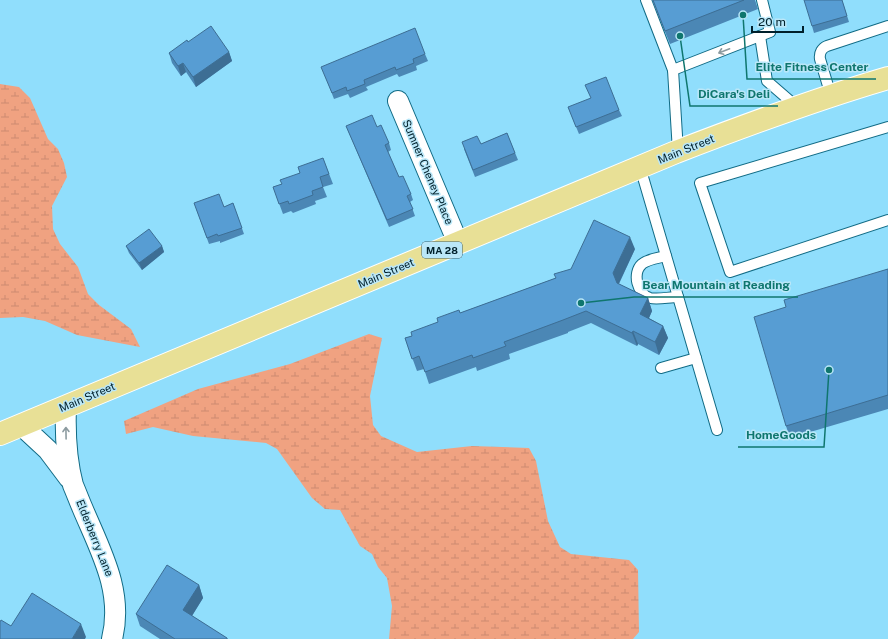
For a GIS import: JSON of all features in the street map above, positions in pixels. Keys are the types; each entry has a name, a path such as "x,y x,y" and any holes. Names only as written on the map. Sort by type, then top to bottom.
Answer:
{"main road":[{"name":"Main Street","path":"0,434 640,167 797,107 888,78"}],"street":[{"name":"Sumner Cheney Place","path":"398,101 458,243"},
{"name":"Elderberry Lane","path":"66,406 66,443 74,485 111,578 115,610 112,639"},
{"name":"Elderberry Lane","path":"21,425 48,450 74,485"}],"lane":[{"path":"646,0 673,70 678,152"},
{"path":"673,70 770,32 762,0"},
{"path":"831,96 820,59 822,50 828,46 888,26"},
{"path":"760,36 767,81 797,107"},
{"path":"888,127 700,183 730,272 888,220"},
{"path":"640,167 717,430"},
{"path":"666,256 648,261 639,267 636,274 638,286 641,292 649,297 678,297"},
{"path":"661,368 696,358"}],"green space":[{"path":"0,84 19,87 30,98 48,139 58,149 64,163 67,177 52,206 53,229 60,244 78,267 88,294 99,305 131,329 140,347 77,335 45,321 23,317 0,318"},
{"path":"369,334 382,338 370,396 373,425 381,436 417,452 472,446 529,448 536,461 548,521 560,547 571,554 629,560 638,570 639,632 633,639 389,639 392,606 387,578 378,567 372,554 360,546 340,510 325,509 312,498 277,449 266,443 193,436 153,427 126,434 124,421 198,389 290,364"}],"building":[{"path":"653,0 744,0 665,31"},
{"path":"804,0 842,0 847,16 812,26"},
{"path":"211,26 229,52 193,77 183,63 178,66 169,53 187,40 188,42"},
{"path":"415,28 425,54 413,59 414,63 396,70 395,67 364,80 365,84 347,91 346,87 332,93 321,67"},
{"path":"606,77 619,110 576,127 568,107 591,98 585,85"},
{"path":"372,115 377,127 381,125 389,143 385,145 399,177 403,176 411,194 407,196 413,209 387,220 346,126"},
{"path":"507,133 515,153 473,170 462,142 477,136 481,144"},
{"path":"323,158 329,174 320,177 323,187 312,191 313,195 289,204 288,201 279,204 273,187 282,184 280,180 300,173 298,167"},
{"path":"219,194 224,207 233,203 242,228 207,238 194,203"},
{"path":"594,220 630,237 613,273 617,283 648,298 640,314 663,326 655,342 633,331 632,333 586,311 504,342 506,346 473,358 472,355 425,372 419,356 412,359 405,338 412,336 411,332 438,322 437,318 459,310 460,313 556,278 554,274 571,269"},
{"path":"149,229 162,246 139,263 126,246"},
{"path":"888,269 888,395 786,426 754,317 786,307 784,300"},
{"path":"167,565 199,585 183,610 227,639 175,639 136,614"},
{"path":"32,593 81,624 72,639 0,639 1,620 11,626"}],"place":[{"name":"Elite Fitness Center","path":"743,15"},
{"name":"DiCara's Deli","path":"680,36"},
{"name":"Bear Mountain at Reading","path":"581,303"},
{"name":"HomeGoods","path":"829,370"}]}
